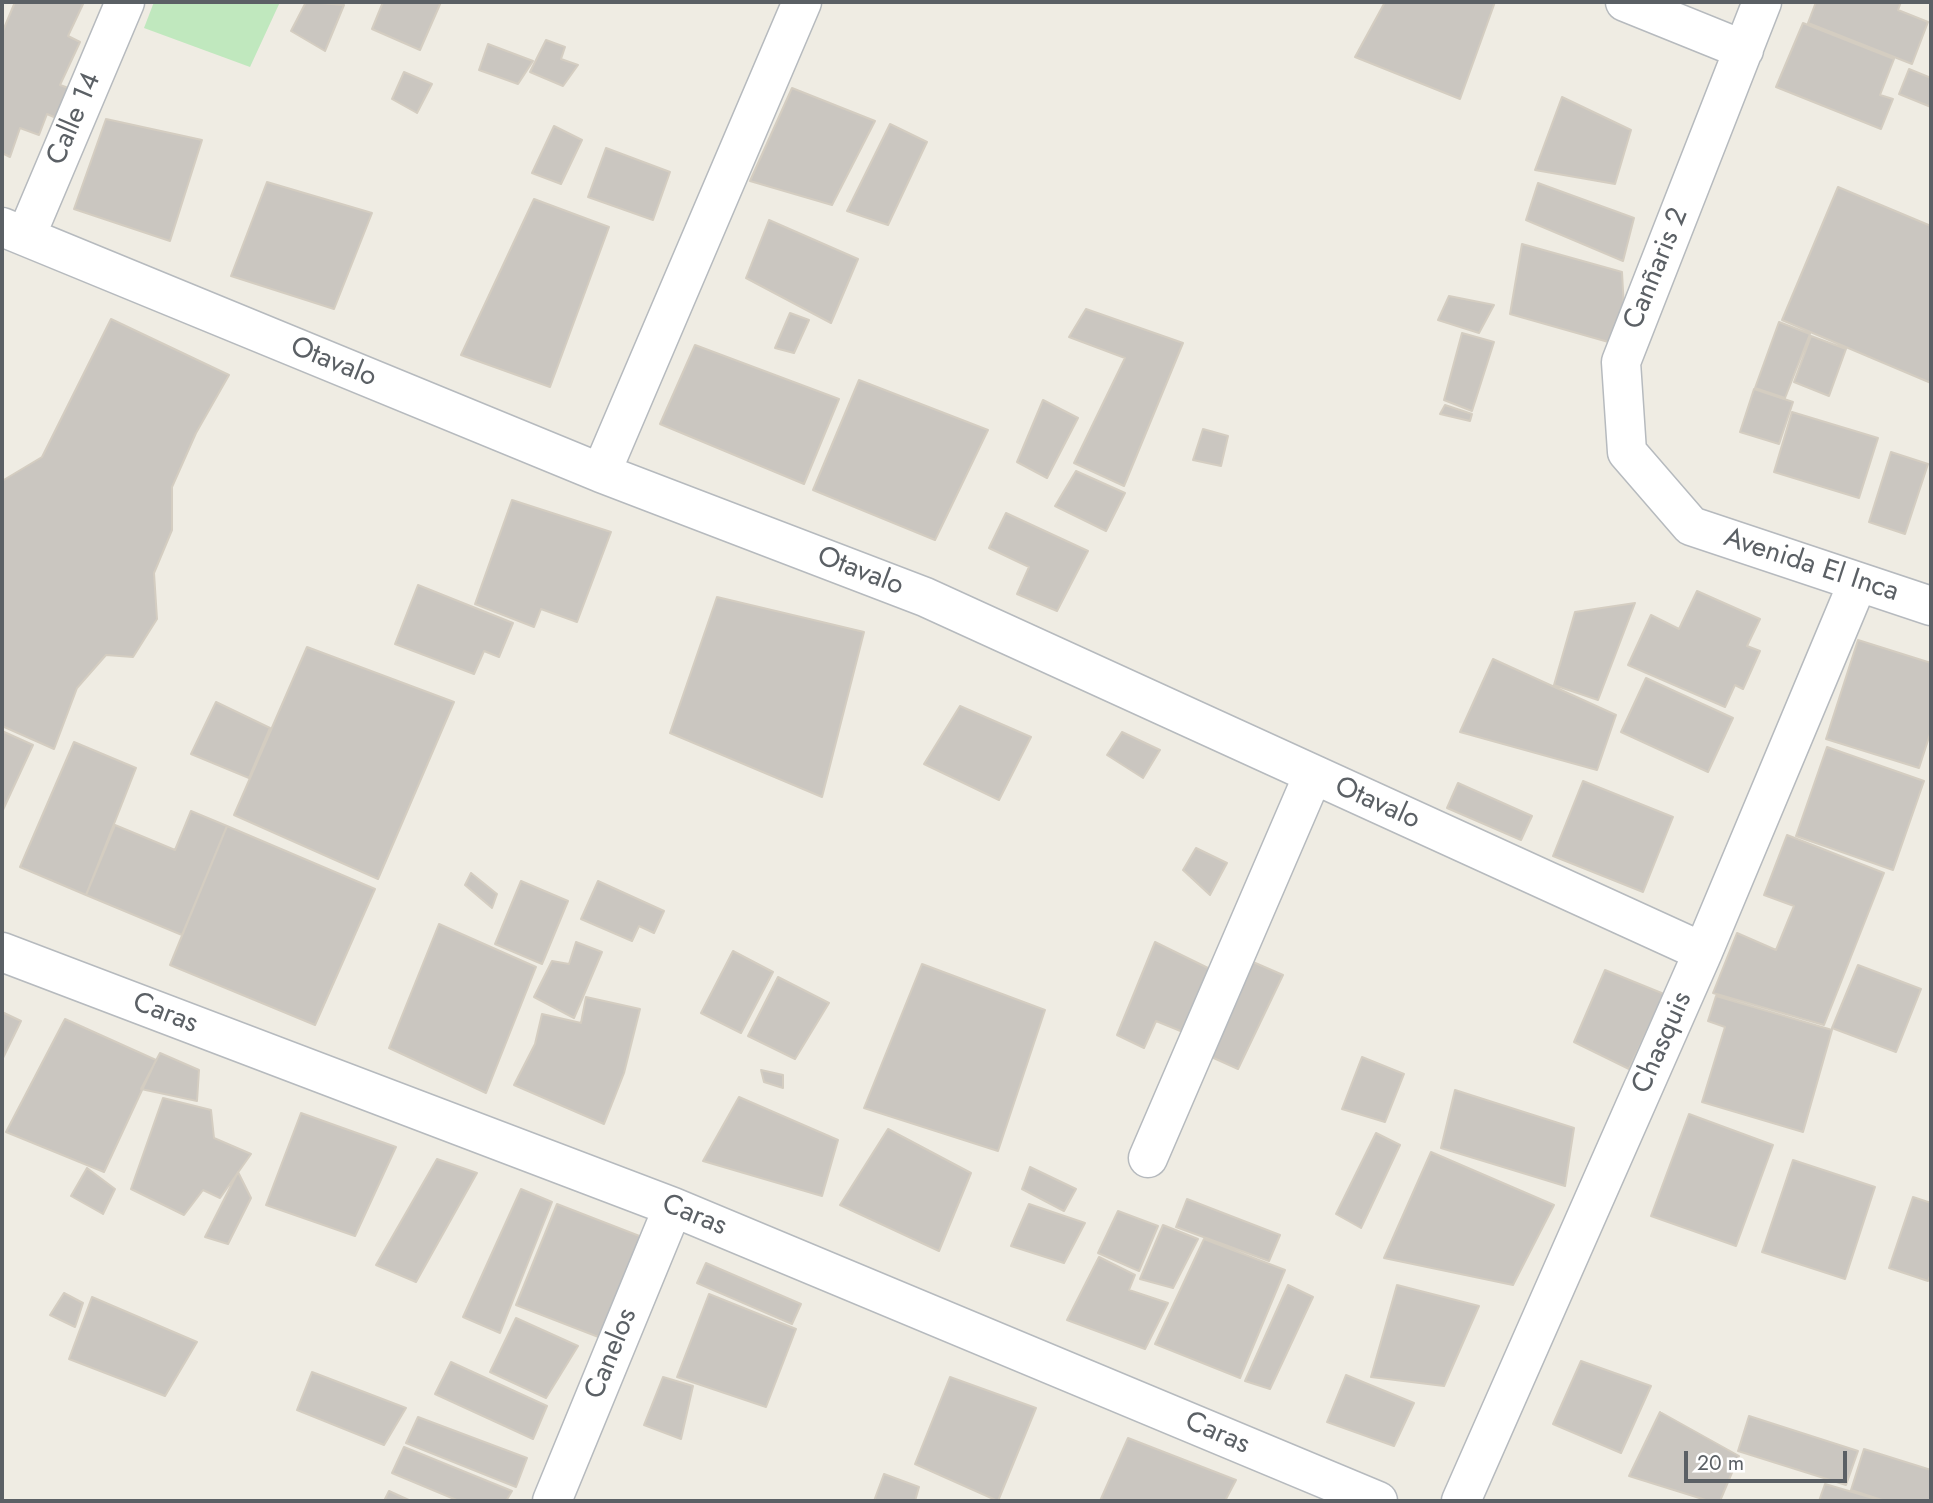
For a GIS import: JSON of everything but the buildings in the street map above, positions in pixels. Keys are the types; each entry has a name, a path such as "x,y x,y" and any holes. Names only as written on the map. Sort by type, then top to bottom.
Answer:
{"street":[{"name":"Calle 14","path":"14,231 125,2"},
{"path":"601,473 802,2"},
{"path":"1625,2 1744,50"},
{"name":"Canñaris 2","path":"1691,526 1627,452 1621,362 1762,2"},
{"name":"Otavalo","path":"14,231 601,473 925,597 1703,952"},
{"name":"Avenida El Inca","path":"1691,526 1931,606"},
{"name":"Chasquis","path":"1461,1501 1703,952 1858,582"},
{"path":"1148,1158 1313,775"},
{"name":"Caras","path":"2,952 673,1207 1378,1501"},
{"name":"Canelos","path":"552,1501 673,1207"}],"green space":[{"path":"154,2 280,2 250,67 144,28"}]}
